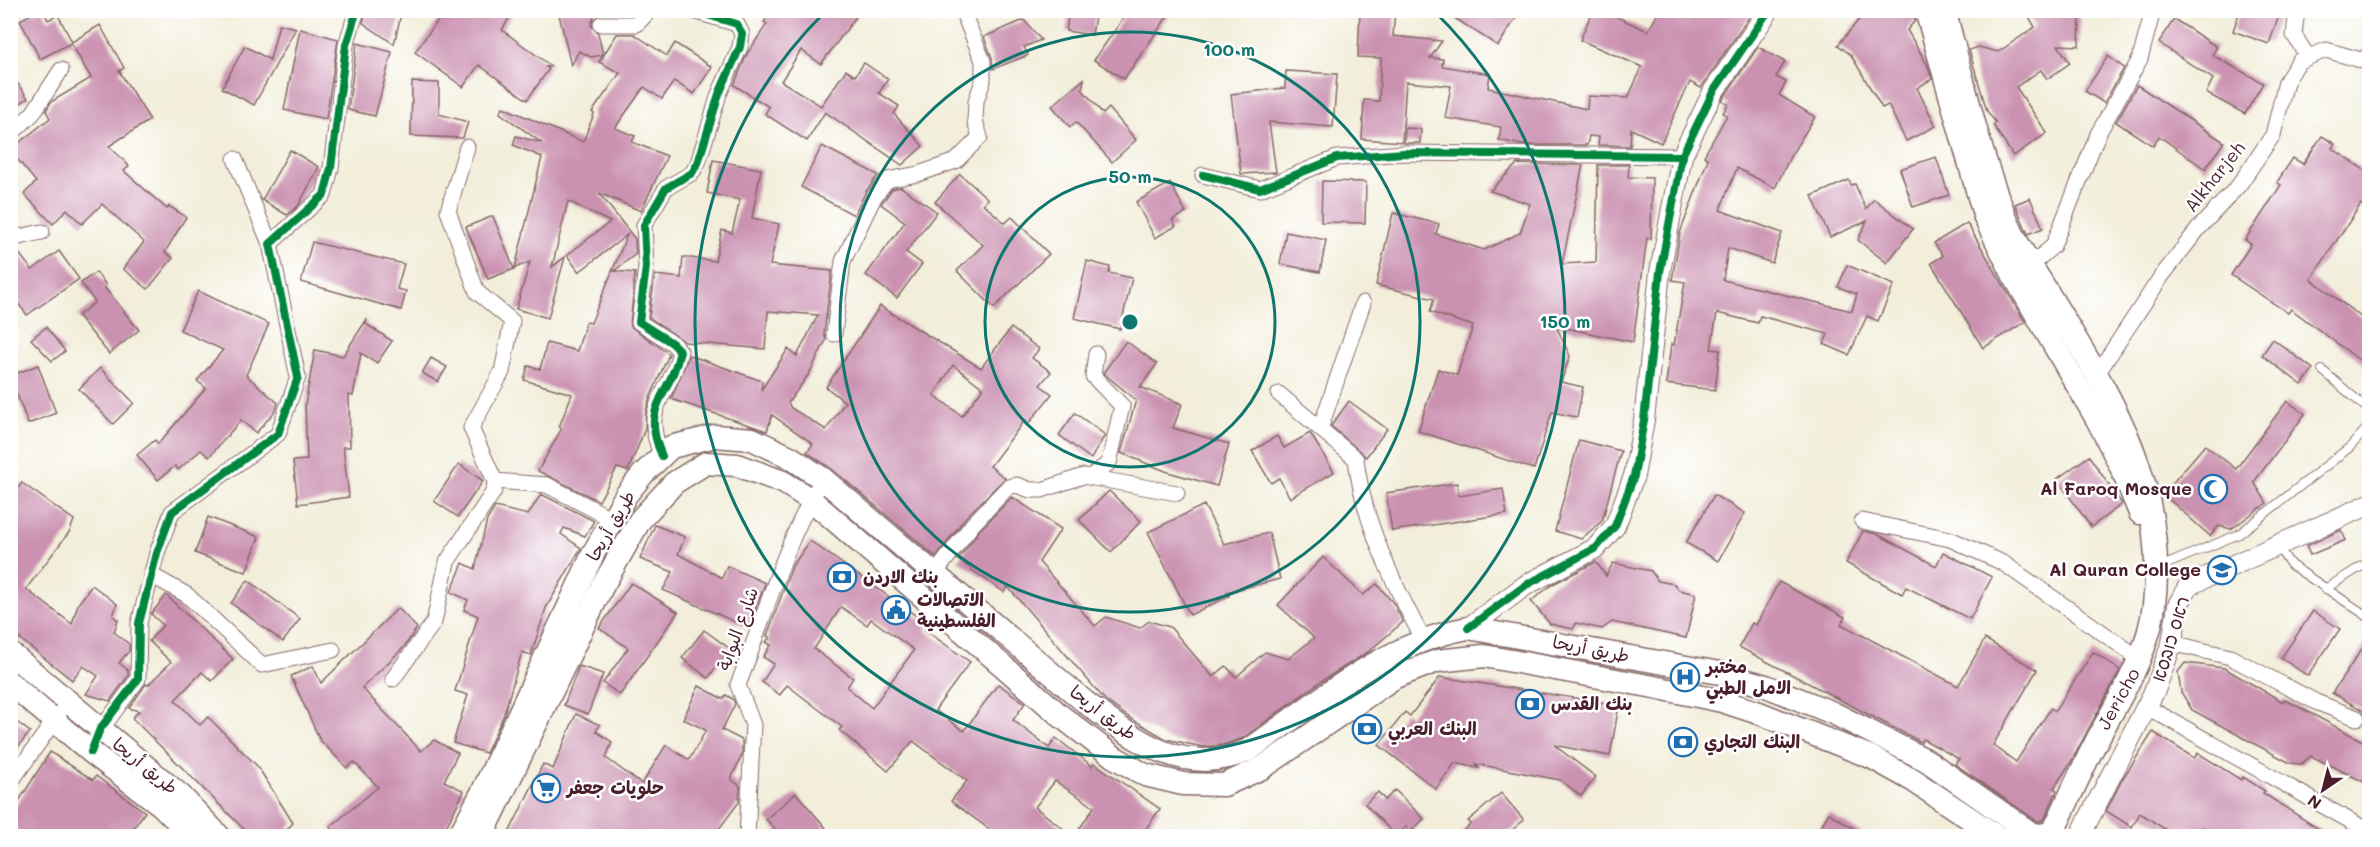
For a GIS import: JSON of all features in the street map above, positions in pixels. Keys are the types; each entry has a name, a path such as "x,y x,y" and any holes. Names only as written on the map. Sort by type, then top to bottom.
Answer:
{"main road":[{"path":"1926,10 1985,218 2023,271"},
{"path":"1944,10 1986,164 2013,234 2023,271 2059,351 2117,458 2156,561"},
{"name":"Jericho","path":"2023,271 2097,374 2121,417 2142,472 2154,521 2156,561 2154,606 2140,659 2130,683 2088,757 2053,833"},
{"name":"طريق أريحا","path":"459,837 483,791 594,552 626,495 671,447 715,436 752,439 790,457 823,479 934,575 1128,735 1171,756 1203,762 1230,758 1249,750 1380,659 1422,639 1468,628 1720,673 1766,686 1833,713 1926,760 2032,834 2053,833"},
{"name":"طريق أريحا","path":"482,837 602,587 640,520 674,483 706,463 737,465 783,482 810,499 1062,717 1114,757 1145,775 1183,784 1224,785 1262,768 1395,677 1437,661 1484,656 1722,701 1842,744 1914,781"},
{"path":"1512,661 1515,635"},
{"name":"طريق أريحا","path":"10,653 181,796 219,837"},
{"name":"طريق أريحا","path":"10,683 91,752 161,805 192,837"},
{"path":"1926,760 1914,781 1996,837"}],"street":[{"path":"270,244 324,195 331,168 346,45 357,10"},
{"path":"601,24 637,24 650,10"},
{"path":"662,456 652,425 656,406 678,366 680,351 672,343 648,330 639,322 646,267 644,225 666,188 692,173 698,163 713,110 740,47 742,34 737,24 691,10"},
{"path":"834,334 843,261 874,197 886,180 918,174 956,161 980,137 975,121 976,100 983,81 983,61 962,10"},
{"path":"1468,628 1526,585 1596,548 1615,526 1627,502 1644,420 1660,272 1682,156 1713,92 1769,10"},
{"path":"2023,271 2053,246 2098,134 2140,59 2153,10"},
{"path":"2298,10 2294,36 2308,57 2326,50 2368,59"},
{"name":"Alkharjeh","path":"2097,374 2161,277 2199,228 2239,185 2273,135 2286,82 2299,61 2308,57"},
{"path":"10,135 33,113 61,70"},
{"path":"393,679 435,622 447,562 494,491 495,481 471,428 502,372 512,321 477,292 448,211 467,147"},
{"path":"1203,175 1260,189 1337,158 1348,157 1404,153 1682,156"},
{"path":"91,752 100,729 138,679 139,623 151,575 172,512 278,434 298,377 270,244 235,159"},
{"path":"10,239 42,232"},
{"path":"1320,429 1364,303"},
{"path":"1090,477 1109,463 1122,406 1093,376 1096,354"},
{"path":"1279,394 1356,459 1358,478 1389,575 1422,639"},
{"path":"934,575 972,525 1008,488 1017,485 1030,490 1042,490 1083,476 1177,493"},
{"name":"شارع البوابة","path":"747,837 753,725 738,685 810,499 823,479"},
{"path":"495,481 547,485 612,519"},
{"name":"ראס כובסא","path":"2080,837 2147,707 2172,643 2178,605 2189,585 2370,504"},
{"path":"1862,521 1950,539 2003,563 2140,659"},
{"path":"151,575 187,596 261,665 333,650"},
{"path":"2172,643 2230,657 2316,702 2357,718"},
{"path":"10,783 67,702"},
{"path":"2147,707 2370,832"}],"lane":[{"path":"2322,370 2370,411"},
{"path":"2156,561 2239,534 2350,447 2370,425"},
{"path":"2277,545 2291,565 2370,618"},
{"path":"2325,589 2370,561"}],"building":[{"path":"43,10 48,20 58,15 72,42 100,25 124,68 119,71 150,120 109,146 129,166 124,171 167,209 169,206 186,217 165,252 173,258 148,289 123,269 144,242 102,204 82,224 67,209 53,224 24,194 36,182 10,150 50,118 46,111 51,102 91,78 71,43 40,59 20,20"},
{"path":"366,10 402,10 394,44 363,23"},
{"path":"445,10 514,10 502,30 551,66 546,67 549,69 527,100 479,65 463,87 415,52"},
{"path":"558,10 593,10 594,17 591,25 598,33 603,55 591,57 579,51 571,66"},
{"path":"773,10 861,10 821,64 801,50 781,81 821,106 846,70 855,76 864,63 888,79 879,93 899,106 894,114 923,146 902,165 825,112 807,141 765,114 769,107 734,85 747,54 767,24 764,22"},
{"path":"1069,10 1096,10 1092,35 1066,31"},
{"path":"1129,10 1172,10 1124,79 1094,60"},
{"path":"1360,10 1395,10 1393,36 1442,41 1430,58 1443,59 1442,66 1490,74 1488,88 1587,109 1588,96 1628,98 1642,67 1580,40 1593,10 1601,10 1648,31 1660,10 1754,10 1701,88 1690,82 1661,143 1631,129 1630,146 1598,145 1599,137 1589,136 1587,145 1522,145 1499,140 1501,127 1445,118 1451,86 1406,82 1402,142 1362,139 1364,100 1379,101 1381,58 1358,57"},
{"path":"1442,10 1521,10 1498,46"},
{"path":"1867,10 1913,10 1915,21 1907,30 1927,64 1932,79 1917,88 1936,126 1906,141 1888,105 1882,108 1851,55 1838,45"},
{"path":"2025,10 2080,10 2079,46 2058,45 2070,63 2047,79 2041,70 2016,87 2047,133 2013,156 1993,125 1996,123 1987,111 1969,50 1979,47 1998,52 2035,27"},
{"path":"2240,10 2281,10 2269,44 2233,31"},
{"path":"2174,19 2217,47 2212,55 2263,83 2245,114 2206,93 2213,79 2159,43"},
{"path":"1024,20 1041,40 1024,47 1028,55 993,69 992,58 984,37"},
{"path":"279,24 296,28 254,105 222,88 245,46 270,60"},
{"path":"300,29 338,39 326,119 284,110"},
{"path":"617,34 634,34 667,56 675,43 712,67 694,94 674,81 662,99 644,87 615,128 635,136 632,142 667,156 641,211 599,193 635,239 636,254 614,271 635,273 630,326 669,354 650,398 646,411 645,429 628,471 617,468 599,501 538,471 562,428 559,427 572,394 524,380 528,366 540,369 547,343 577,351 586,322 591,323 627,235 579,272 567,255 610,222 568,201 552,267 565,257 548,318 516,309 530,262 515,268 542,157 513,145 516,136 542,143 500,113 503,107 583,142 594,114 592,112 620,73 599,62"},
{"path":"357,43 392,52 375,116 348,110"},
{"path":"1758,47 1785,62 1776,77 1786,82 1779,95 1815,117 1791,155 1775,188 1737,168 1720,210 1782,233 1772,263 1728,248 1723,280 1852,311 1857,294 1838,287 1847,265 1894,285 1878,321 1867,316 1849,355 1824,344 1828,334 1760,316 1758,323 1717,313 1711,349 1720,350 1715,390 1666,384 1671,344 1674,345 1685,282 1672,280 1680,233 1708,159 1704,156 1727,115 1723,113 1728,104 1722,100"},
{"path":"2108,56 2124,68 2104,103 2085,91"},
{"path":"1286,71 1337,74 1333,127 1269,122 1276,172 1241,174 1231,94 1285,88"},
{"path":"10,73 28,98 10,110"},
{"path":"1084,79 1082,89 1103,114 1109,108 1136,140 1112,162 1076,122 1070,127 1052,106"},
{"path":"412,82 439,83 439,114 468,122 463,138 411,136"},
{"path":"2137,85 2224,142 2205,169 2159,136 2153,146 2116,122"},
{"path":"1405,128 1421,129 1420,143 1404,143"},
{"path":"2322,136 2335,144 2332,148 2370,174 2370,210 2361,204 2311,279 2361,317 2370,305 2370,368 2291,309 2288,313 2231,275 2251,244 2245,240 2281,185 2277,182 2293,158 2303,164"},
{"path":"822,146 878,175 865,193 854,215 801,187"},
{"path":"290,150 319,167 298,206 287,215 262,200"},
{"path":"1936,157 1949,195 1913,207 1900,169"},
{"path":"713,160 761,169 752,218 779,224 770,265 832,271 824,333 826,340 809,374 788,403 791,408 826,430 845,402 826,387 880,306 981,368 1011,328 1039,349 1032,358 1051,372 1040,385 1052,394 1029,423 1025,420 990,466 1005,478 965,518 936,557 832,469 807,452 813,444 772,415 767,431 671,399 689,355 762,381 761,390 788,349 797,356 818,315 768,311 765,349 685,342 649,317 655,275 681,278 683,257 715,261 722,230 732,233 740,200 707,193","holes":["953,365 983,388 962,416 934,395"]},
{"path":"1517,164 1583,165 1562,264 1596,262 1598,165 1629,165 1628,177 1652,178 1651,239 1647,238 1633,342 1556,326 1570,356 1561,382 1583,387 1577,417 1552,412 1534,469 1418,431 1438,369 1457,375 1473,326 1430,312 1434,299 1376,285 1393,213 1439,224 1436,234 1484,250 1520,233 1530,204 1490,191"},
{"path":"960,174 988,199 983,204 1005,223 1012,217 1049,254 994,308 957,271 983,245 935,202"},
{"path":"1849,180 1851,185 1855,184 1866,209 1874,199 1913,229 1887,263 1858,240 1867,221 1830,237 1812,196"},
{"path":"1322,181 1366,182 1365,223 1321,222"},
{"path":"1170,183 1186,213 1172,220 1176,226 1155,238 1136,202"},
{"path":"901,187 937,212 906,252 922,264 897,298 866,275 905,222 881,204 892,189"},
{"path":"2030,198 2043,228 2028,234 2015,204"},
{"path":"493,216 514,269 488,279 466,227"},
{"path":"1967,223 2025,322 1983,348 1931,263 1943,256 1934,243"},
{"path":"1286,232 1326,240 1320,272 1280,264"},
{"path":"312,242 404,264 397,289 406,291 401,310 301,282"},
{"path":"15,248 32,270 59,251 79,279 27,315 10,293 10,249"},
{"path":"1087,261 1110,267 1109,273 1132,278 1120,329 1074,318"},
{"path":"96,272 106,285 104,287 139,330 109,354 78,316 95,302 81,283"},
{"path":"198,291 269,324 246,375 278,403 276,410 256,433 241,420 209,457 201,450 178,470 175,466 158,480 137,455 155,440 158,444 206,388 197,381 223,350 180,330"},
{"path":"367,319 366,324 392,341 377,363 361,353 353,396 349,395 350,447 343,447 349,497 298,504 293,461 307,460 305,405 315,350 343,356"},
{"path":"46,327 65,351 52,361 31,339"},
{"path":"2273,339 2313,369 2302,385 2262,355"},
{"path":"1126,341 1157,364 1140,387 1182,404 1173,428 1229,444 1217,486 1168,472 1121,453 1136,400 1103,373"},
{"path":"431,358 447,367 438,382 422,373"},
{"path":"38,365 56,413 28,424 10,376"},
{"path":"100,368 134,403 113,424 79,389"},
{"path":"1349,401 1387,429 1366,457 1331,426"},
{"name":"Al Faroq Mosque","path":"2287,401 2305,414 2254,482 2267,503 2231,529 2219,526 2210,536 2163,494 2205,445 2236,469"},
{"path":"1075,413 1105,435 1091,459 1059,435"},
{"path":"1310,433 1334,472 1290,498 1279,478 1271,483 1252,451 1277,436 1284,448"},
{"path":"1579,440 1621,451 1602,521 1581,539 1555,531"},
{"path":"2089,456 2122,504 2091,527 2057,479"},
{"path":"459,464 483,481 458,517 434,501"},
{"path":"22,483 74,520 70,531 26,589 72,624 78,604 92,585 117,604 113,616 118,620 114,632 129,644 129,651 119,663 128,670 128,676 110,701 86,694 98,676 83,666 72,680 10,631 10,498"},
{"path":"1457,483 1459,496 1503,489 1507,514 1392,531 1386,493"},
{"path":"1109,491 1141,521 1111,552 1079,520"},
{"path":"541,494 594,521 585,536 564,528 561,534 581,548 546,608 531,655 522,652 504,714 486,753 453,743 468,695 455,691 478,616 464,610 468,600 451,592 463,563 475,569 487,520 495,507 528,515"},
{"path":"1714,495 1745,513 1718,561 1686,543"},
{"path":"1012,497 1061,529 1039,562 1095,626 1106,617 1140,628 1149,621 1170,627 1213,677 1226,666 1236,677 1265,652 1288,659 1314,638 1278,605 1323,557 1363,595 1377,584 1394,604 1403,622 1368,652 1321,681 1243,738 1223,745 1203,747 1166,739 1105,700 1008,587 1004,592 958,560 979,531"},
{"path":"1204,505 1224,544 1269,533 1280,579 1227,592 1229,596 1190,615 1148,532"},
{"path":"208,517 259,537 246,572 195,553"},
{"path":"655,525 685,537 678,554 722,578 727,566 765,583 749,628 663,590 673,572 640,559"},
{"path":"2341,530 2346,540 2310,555 2306,546"},
{"path":"1863,531 1877,534 1936,566 1943,552 1992,577 1970,619 1906,587 1902,594 1846,563"},
{"path":"810,541 929,625 925,630 970,662 935,710 964,731 998,684 1025,703 1013,720 1049,748 1056,738 1092,766 1094,763 1160,809 1140,837 1074,837 1000,837 951,801 967,781 913,741 888,771 839,730 842,727 787,685 780,695 762,682 774,664 763,657 771,645 766,642 770,637 767,636 792,566","holes":["841,607 867,625 871,619 914,650 872,708 847,687 853,678 814,649","1055,781 1094,807 1074,837 1035,807"]},
{"path":"1596,562 1606,576 1613,563 1651,571 1658,581 1674,584 1679,590 1696,594 1686,638 1612,622 1602,629 1576,623 1573,629 1550,624 1531,601 1553,584"},
{"path":"248,580 300,619 283,642 231,603"},
{"path":"1779,582 1845,617 1841,624 1958,686 1985,639 2037,670 1993,745 2016,762 2051,708 2055,711 2093,652 2120,670 2071,762 2054,788 2057,791 2044,820 2037,821 1955,764 1959,759 1923,739 1921,742 1739,647 1752,623 1756,625"},
{"path":"631,583 678,612 620,695 603,683 628,648 599,628"},
{"path":"166,595 233,659 212,681 202,672 175,700 200,725 208,717 258,767 293,823 280,837 252,837 132,718 139,711 129,708 146,684 148,685 171,662 149,641 163,625 151,614"},
{"path":"398,608 417,628 404,647 362,688 421,751 434,740 458,753 444,781 464,791 441,837 338,837 330,827 378,787 354,762 347,768 320,740 291,676 313,666 321,683"},
{"path":"2313,611 2340,629 2308,676 2281,658"},
{"path":"704,630 730,649 708,678 682,658"},
{"path":"2370,637 2370,717 2361,709 2332,693"},
{"path":"2185,663 2224,668 2283,702 2284,699 2370,745 2370,785 2311,756 2301,764 2290,763 2192,710 2181,692 2178,672"},
{"path":"579,666 603,674 588,714 564,705"},
{"path":"1440,677 1619,705 1610,756 1554,745 1596,777 1581,796 1560,780 1476,764 1479,768 1455,763 1436,789 1379,745 1405,712 1410,716"},
{"path":"699,686 723,699 726,695 733,699 735,704 722,730 742,740 742,755 731,779 740,786 739,802 713,837 507,837 543,764 553,769 576,714 600,725 596,731 612,742 606,758 642,784 666,745 689,760 706,730 683,719"},
{"path":"10,717 30,732 10,757"},
{"path":"2153,732 2194,758 2198,753 2241,780 2243,777 2265,791 2263,793 2331,837 2217,837 2202,827 2197,837 2177,837 2140,813 2132,827 2106,811 2123,778"},
{"path":"50,752 93,780 96,776 145,812 127,837 10,837 10,815"},
{"path":"1395,790 1424,819 1410,832 1406,827 1396,836 1365,804 1378,792 1385,800"},
{"path":"796,793 826,828 816,837 782,837 766,819"},
{"path":"1501,793 1524,820 1504,837 1456,837 1471,824 1468,821"},
{"path":"1829,813 1867,837 1814,837"}],"cycle path":[{"path":"91,752 100,729 138,679 139,623 157,553 172,512 278,434 298,377 270,244 324,195 331,168 346,45 357,10"},
{"path":"662,456 656,438 655,412 676,367 680,351 672,343 639,322 646,267 644,225 666,188 692,173 698,163 719,94 740,47 742,34 737,24 691,10"},
{"path":"1468,628 1526,585 1596,548 1615,526 1634,476 1644,420 1660,272 1682,156 1713,92 1769,10"},
{"path":"1203,175 1260,189 1337,158 1404,153 1682,156"}],"place":[{"name":"Al Faroq Mosque","path":"2213,489"},
{"name":"Al Quran College","path":"2222,570"},
{"name":"بنك الاردن","path":"842,577"},
{"name":"الاتصالات الفلسطينية","path":"896,610"},
{"name":"مختبر الامل الطبي","path":"1685,677"},
{"name":"بنك القدس","path":"1530,704"},
{"name":"البنك العربي","path":"1367,729"},
{"name":"البنك التجاري","path":"1683,742"},
{"name":"حلويات جعفر","path":"546,788"}]}
